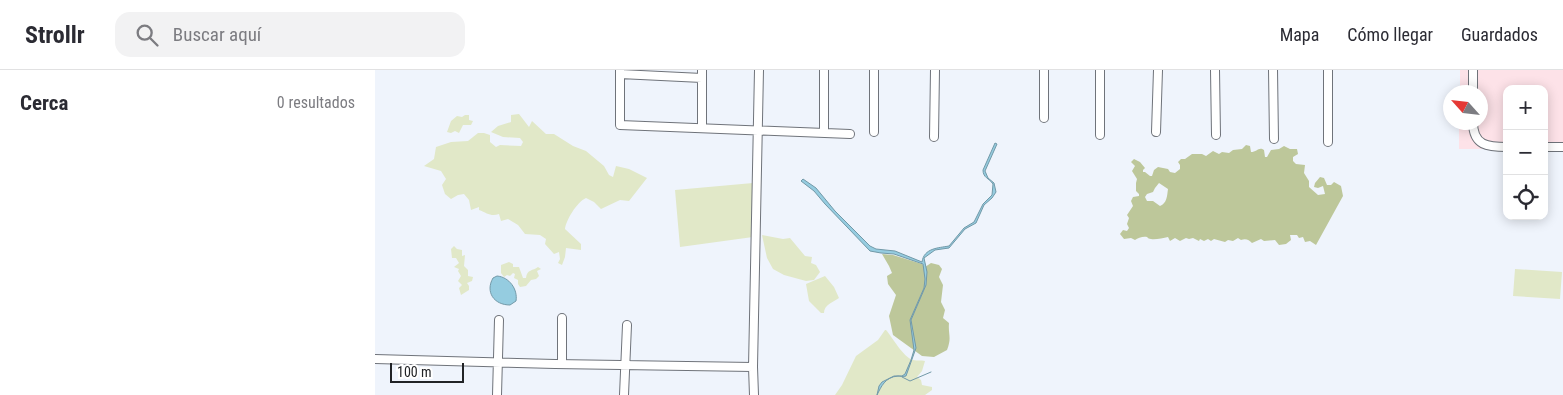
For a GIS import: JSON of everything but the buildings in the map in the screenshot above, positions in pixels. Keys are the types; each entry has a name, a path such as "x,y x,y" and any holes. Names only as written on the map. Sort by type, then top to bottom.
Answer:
{"street":[{"path":"753,395 759,70"},
{"path":"824,70 824,133"},
{"path":"874,70 875,132"},
{"path":"934,137 935,70"},
{"path":"1044,70 1044,118"},
{"path":"1100,70 1100,136"},
{"path":"1156,132 1158,70"},
{"path":"1215,70 1216,135"},
{"path":"1273,70 1274,139"},
{"path":"1328,70 1329,142"},
{"path":"1473,70 1473,85"},
{"path":"702,128 703,74 620,72 620,125 850,134"},
{"path":"1474,130 1475,136 1482,143 1490,147 1503,147"},
{"path":"1548,147 1563,148"},
{"path":"561,364 562,318"},
{"path":"497,395 499,320"},
{"path":"624,395 627,324"},
{"path":"375,359 753,367"}],"shaded area":[{"path":"1460,70 1563,70 1563,149 1548,149 1548,85 1503,85 1503,149 1459,149 1459,130 1488,130 1488,85 1460,85"}],"green space":[{"path":"519,114 529,127 532,121 546,134 554,134 573,146 586,151 604,166 609,175 613,177 616,166 629,169 647,178 629,201 620,200 601,209 594,202 586,198 579,203 570,216 565,229 581,244 581,250 566,248 562,265 558,263 560,259 559,252 554,254 545,244 546,239 540,235 525,234 518,225 508,219 501,221 499,214 489,214 479,210 479,207 471,210 469,200 464,194 451,199 445,194 442,185 446,179 441,171 424,166 434,159 436,147 451,142 468,141 478,133 490,135 490,142 496,147 500,145 521,146 523,142 520,138 503,137 491,132 498,126 511,122 511,115"},
{"path":"469,115 469,120 473,121 471,125 463,125 459,133 455,131 447,132 451,121 457,116 462,117"},
{"path":"1246,145 1250,146 1251,152 1262,149 1264,150 1265,157 1267,157 1271,150 1284,146 1290,149 1297,149 1298,154 1293,157 1293,161 1296,164 1305,165 1304,173 1309,181 1309,187 1318,195 1325,194 1323,186 1314,187 1320,177 1324,178 1327,185 1331,185 1334,182 1341,186 1343,196 1316,245 1310,241 1305,242 1303,237 1299,238 1297,235 1290,235 1291,240 1286,244 1279,245 1275,240 1264,241 1261,239 1252,243 1238,238 1225,242 1214,239 1204,241 1200,239 1199,241 1193,238 1186,238 1180,241 1175,238 1170,241 1168,237 1149,239 1144,237 1135,240 1131,238 1124,239 1120,234 1123,230 1127,231 1129,228 1127,224 1129,218 1127,215 1133,206 1131,201 1133,197 1139,196 1136,191 1137,179 1132,171 1135,166 1131,162 1134,159 1145,168 1143,172 1152,176 1154,170 1158,167 1175,173 1180,169 1178,162 1192,154 1206,156 1213,151 1219,154 1242,149","holes":["1159,183 1168,189 1167,197 1160,206 1153,201 1147,201 1145,197 1153,192"]},
{"path":"753,183 753,237 680,247 675,190"},
{"path":"762,235 783,239 790,238 805,256 812,257 811,263 816,265 820,272 814,280 806,281 784,275 773,269 767,258"},
{"path":"454,246 462,250 462,256 465,255 464,266 468,270 468,276 473,277 472,281 467,283 469,290 461,295 459,288 462,285 458,281 461,276 458,271 459,269 454,267 459,263 456,258 452,258 451,249"},
{"path":"882,254 893,255 922,264 925,267 931,263 939,265 942,269 939,277 943,285 941,302 945,310 943,318 949,323 950,339 947,350 934,357 922,356 893,335 889,316 896,295 888,284 887,276 892,273"},
{"path":"509,262 513,264 513,267 519,267 523,278 526,278 529,272 538,267 541,269 537,271 539,276 531,280 526,286 520,287 518,280 514,278 515,274 504,277 501,273 501,265"},
{"path":"1515,269 1562,272 1560,299 1513,296"},
{"path":"825,276 834,287 839,298 827,306 824,313 821,313 809,301 806,284"},
{"path":"885,330 909,358 925,361 922,371 917,377 921,380 922,385 932,387 932,390 925,395 835,395 856,356 878,340"}],"water":[{"path":"995,143 997,144 985,171 988,178 994,183 996,192 984,205 976,223 965,229 949,248 935,250 924,258 927,272 926,285 911,320 916,348 906,376 903,376 914,350 910,320 924,288 923,264 894,254 870,251 814,191 801,181 803,179 816,188 835,211 870,246 876,249 895,251 922,262 923,257 929,251 949,246 964,228 974,222 983,204 992,195 993,184 985,176 983,170"},
{"path":"497,276 509,281 516,292 516,301 510,305 499,303 491,293 491,283 493,278"},
{"path":"890,378 877,395 882,382"}],"waterway":[{"path":"902,377 910,381 931,372"}]}
